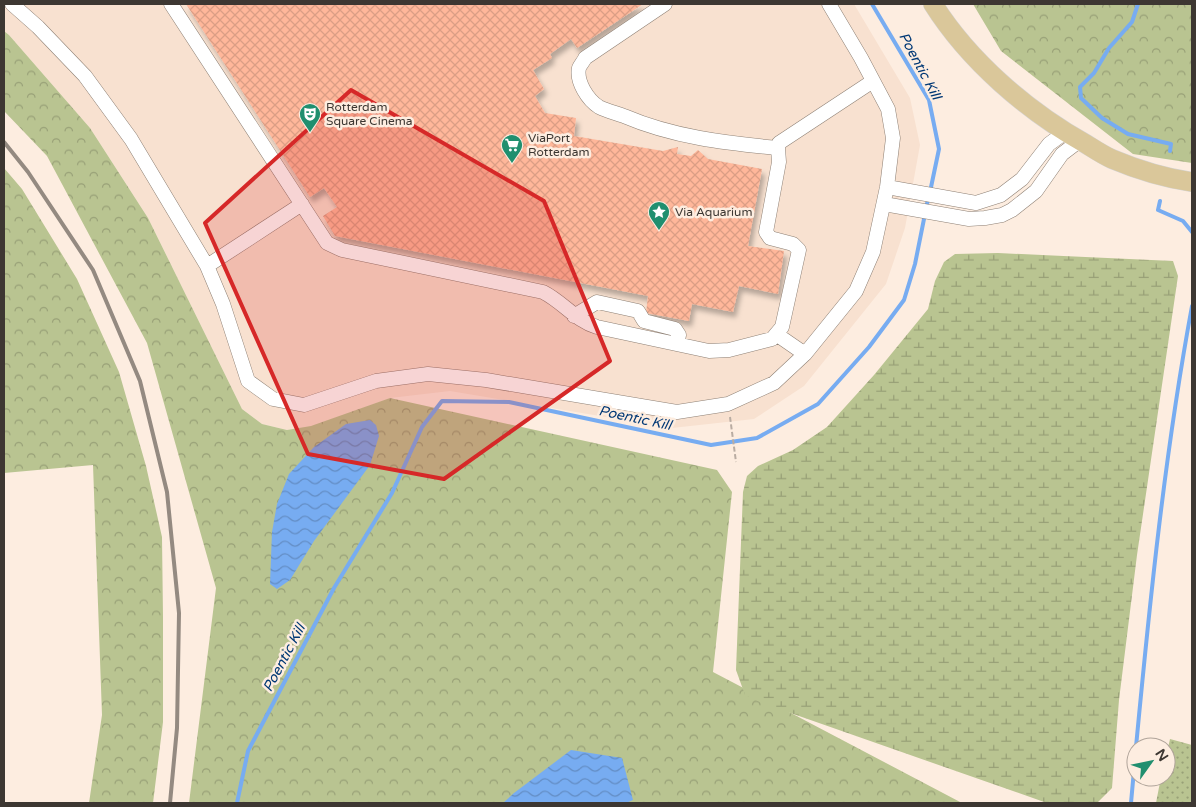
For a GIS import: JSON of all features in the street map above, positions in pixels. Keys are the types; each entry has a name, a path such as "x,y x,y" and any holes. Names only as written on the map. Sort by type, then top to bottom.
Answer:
{"main road":[{"path":"933,4 972,54 1017,97 1072,137 1111,158 1164,178 1192,182"}],"lane":[{"path":"12,4 38,27 85,76 131,139 207,266 248,381 273,400 304,405 376,381 428,374 486,380 677,412 728,404 774,384 805,354 856,291 873,252 887,187 893,138 888,109 829,4"},
{"path":"171,4 327,243 342,250 544,292 586,324 709,351 729,350 772,339 782,327 799,250 793,244 770,238 766,232 780,162 779,143 873,81"},
{"path":"665,4 585,58 579,68 584,91 590,99 599,106 644,125 685,136 731,144 778,148"},
{"path":"887,187 976,203 1001,195 1022,179 1049,144 1072,137"},
{"path":"884,204 969,219 1002,215 1012,210 1036,191 1072,137"},
{"path":"207,266 302,204"},
{"path":"574,316 597,302 638,310 644,321 675,329 679,335 677,344"},
{"path":"776,334 805,354"}],"path":[{"path":"730,416 736,462"}],"highlighted area":[{"path":"351,90 544,201 610,361 444,479 308,454 205,223"}],"shaded area":[{"name":"ViaPort Rotterdam","path":"4,4 854,4 910,98 920,145 905,228 886,284 804,386 754,419 672,428 450,391 390,398 311,427 287,430 262,424 242,409 148,218 90,128 4,31"}],"green space":[{"path":"973,4 1192,4 1192,163 1133,154 1001,51"},
{"path":"4,31 90,128 148,218 242,409 262,424 287,430 311,426 390,398 717,470 732,492 713,672 962,803 189,803 216,588 147,343 47,156 4,111"},
{"path":"4,168 22,189 77,279 119,372 146,466 162,537 163,722 153,803 89,803 102,715 93,465 4,473"},
{"path":"998,253 1173,261 1178,276 1137,555 1119,700 1112,788 1097,803 1047,803 762,703 745,695 736,670 743,492 747,476 758,466 793,450 827,427 874,375 928,309 935,281 944,262 955,254"},
{"path":"1176,741 1192,745 1192,803 1156,803 1159,787 1176,787"}],"water":[{"path":"370,420 376,425 379,436 370,465 314,541 290,580 277,589 270,584 272,532 277,504 289,474 314,447 346,424"},
{"path":"571,750 622,758 633,800 626,803 503,803 514,793"}],"building":[{"name":"ViaPort Rotterdam","path":"186,4 643,4 577,48 571,39 550,54 552,58 533,70 544,89 535,96 545,113 576,118 574,136 663,151 678,147 677,154 691,156 698,150 708,159 762,169 748,246 784,251 778,294 739,286 733,312 692,304 689,321 646,313 648,296 335,236 323,216 337,207 324,188 310,197"}],"waterway":[{"name":"Poentic Kill","path":"872,4 929,100 939,149 930,192"},
{"path":"1138,4 1132,22 1109,48 1094,73 1080,87 1081,98 1102,118 1128,134 1171,144 1170,151"},
{"name":"Poentic Kill","path":"237,803 248,751 334,588 392,493 422,427 442,401 509,402 711,445 757,438 818,404 869,347 904,300 915,264 928,199"},
{"path":"1160,201 1158,210 1183,221 1192,232"},
{"path":"1137,737 1166,471 1192,306"},
{"path":"1131,803 1132,787"}],"railway":[{"path":"4,142 28,172 93,270 140,381 167,492 179,613 177,728 170,803"}],"place":[{"name":"Rotterdam Square Cinema","path":"310,133"},
{"name":"ViaPort Rotterdam","path":"512,164"},
{"name":"Via Aquarium","path":"659,231"}]}
